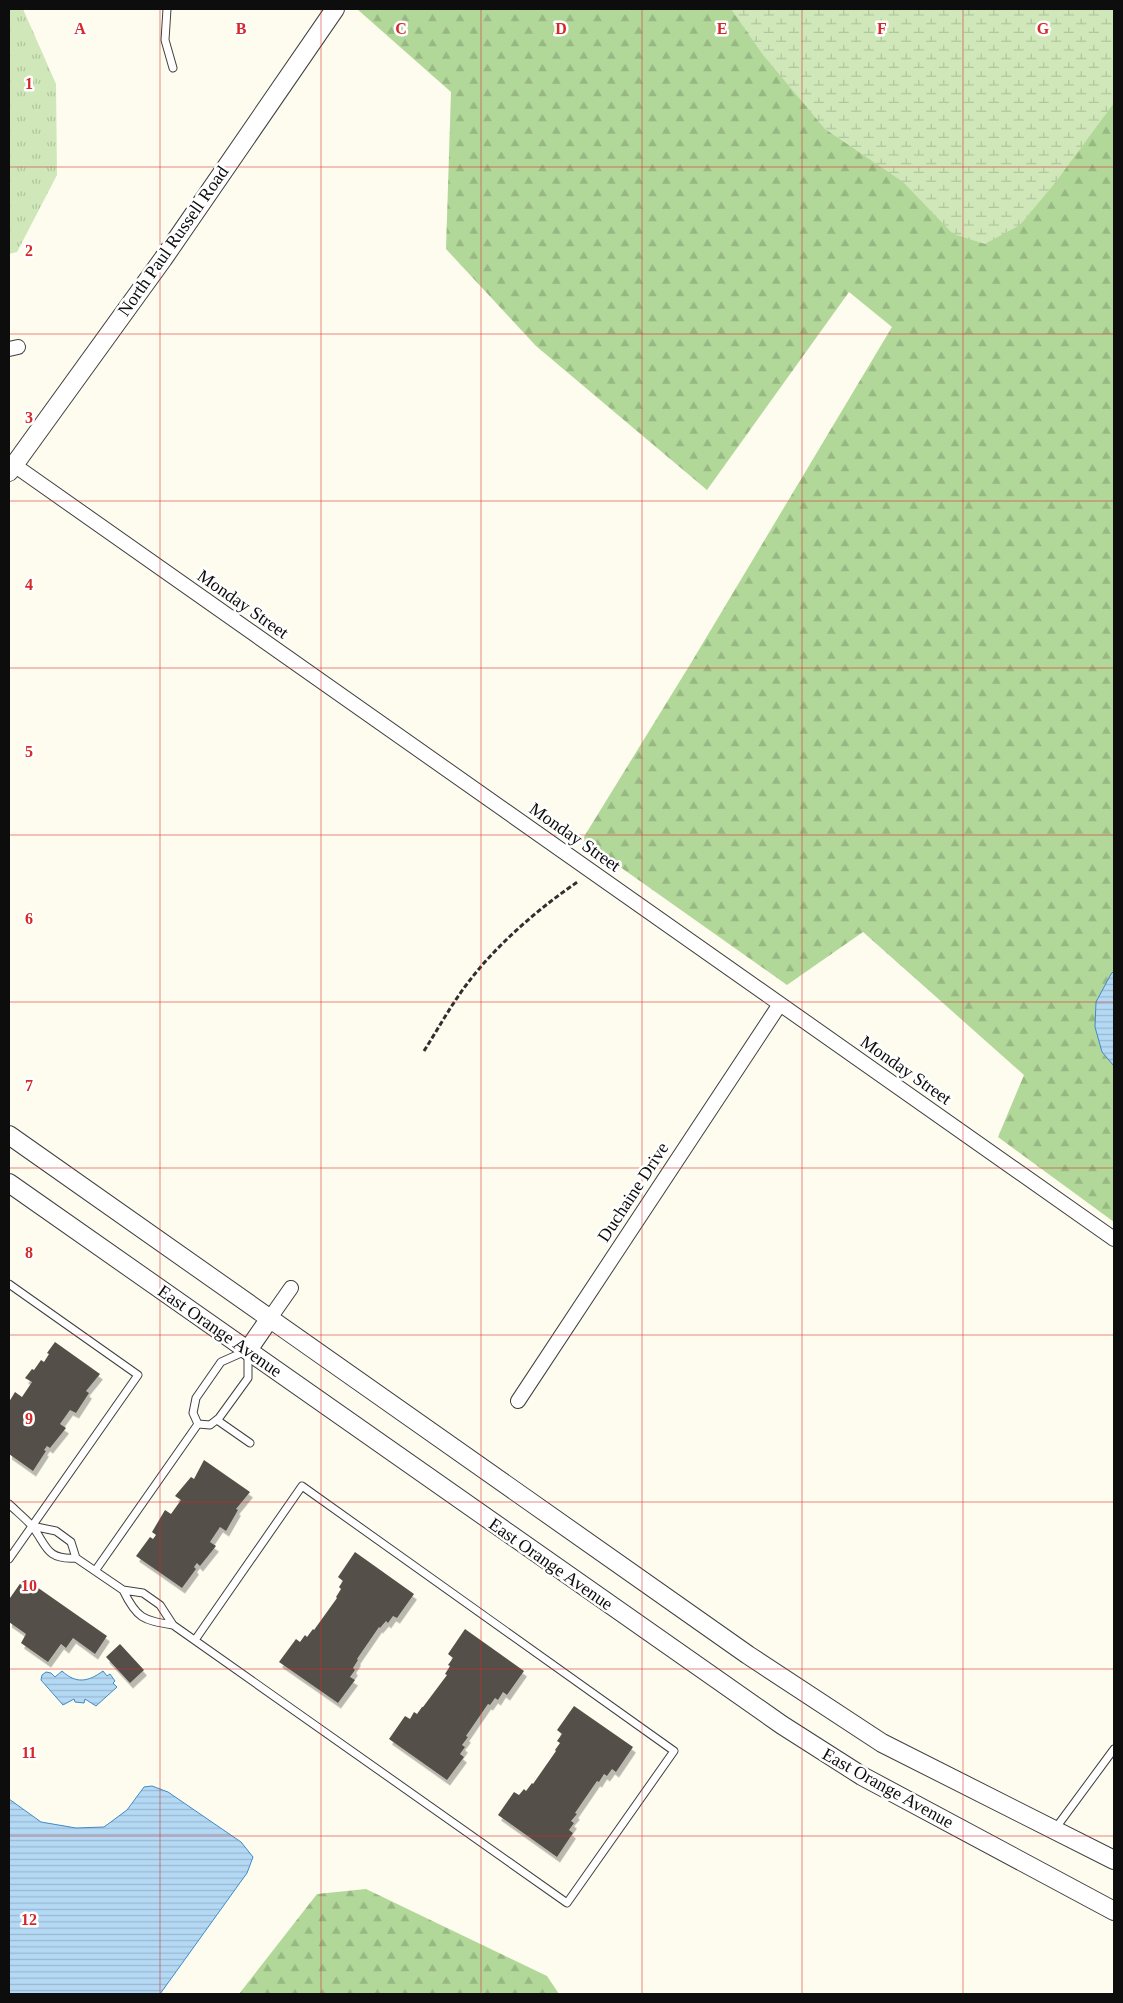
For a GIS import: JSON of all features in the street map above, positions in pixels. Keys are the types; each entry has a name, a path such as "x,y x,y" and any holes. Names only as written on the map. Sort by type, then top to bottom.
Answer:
{"street":[{"name":"North Paul Russell Road","path":"11,468 163,259 335,9"},
{"name":"Monday Street","path":"11,468 592,872 1114,1239"},
{"name":"Duchaine Drive","path":"518,1401 780,1004"},
{"name":"East Orange Avenue","path":"9,1135 815,1701 882,1743 1114,1860"},
{"name":"East Orange Avenue","path":"9,1183 790,1730 862,1776 1114,1911"},
{"path":"248,1350 291,1288"}],"lane":[{"path":"168,9 165,40 173,68"},
{"path":"9,1284 138,1375 9,1559"},
{"path":"248,1350 248,1378 210,1426 198,1424 193,1413 196,1398 221,1362 248,1350"},
{"path":"216,1420 250,1443"},
{"path":"95,1571 198,1424"},
{"path":"123,1590 132,1608 149,1620 173,1625 567,1903 674,1751 302,1486 195,1640"},
{"path":"9,1504 32,1526 44,1547 62,1559 76,1558"},
{"path":"32,1526 56,1531 71,1542 76,1558 123,1590 144,1593 160,1605 173,1625"},
{"path":"1055,1829 1114,1749"}],"path":[{"path":"424,1051 467,984 480,968 552,899 592,872"}],"green space":[{"path":"9,9 23,9 56,84 57,175 17,252 9,254"},
{"path":"357,9 1114,9 1114,1222 998,1137 1024,1075 863,932 787,985 582,840 691,663 892,327 849,292 707,490 536,346 446,249 451,92"},
{"path":"731,9 1114,9 1114,103 1055,183 1020,225 985,244 953,234 903,182 825,129 763,55"},
{"path":"366,1889 547,1976 559,1994 239,1994 317,1894"}],"water":[{"path":"1114,971 1114,1066 1102,1052 1095,1027 1096,1002"},
{"path":"62,1671 72,1678 82,1680 103,1671 107,1676 110,1674 115,1681 113,1683 117,1687 96,1706 85,1699 84,1703 75,1702 74,1699 63,1705 41,1680 42,1675 46,1672 51,1673 55,1677"},
{"path":"152,1786 168,1792 241,1842 253,1857 247,1873 160,1994 9,1994 9,1799 41,1822 76,1828 104,1827 127,1810 144,1787"}],"building":[{"path":"55,1342 100,1374 86,1391 89,1393 76,1413 70,1410 60,1424 66,1428 50,1448 47,1446 44,1450 46,1451 33,1471 9,1454 9,1402 15,1392 22,1397 32,1382 25,1378 41,1360 44,1362 49,1354 47,1353"},
{"path":"204,1460 250,1492 236,1509 238,1510 226,1531 220,1527 210,1542 216,1546 200,1566 197,1563 194,1567 196,1569 182,1588 136,1556 150,1537 153,1539 156,1535 152,1532 165,1510 171,1514 181,1500 175,1496 191,1477 194,1479"},
{"path":"355,1552 414,1594 397,1618 393,1616 388,1623 386,1621 379,1627 357,1659 353,1668 355,1670 350,1677 355,1680 338,1703 279,1662 296,1639 300,1642 305,1635 307,1637 314,1630 337,1598 341,1589 339,1587 343,1581 338,1577"},
{"path":"24,1578 107,1636 95,1654 73,1638 66,1648 61,1644 48,1662 21,1643 26,1634 9,1622 9,1597"},
{"path":"465,1629 524,1671 507,1695 503,1692 498,1700 495,1698 490,1705 488,1704 466,1736 468,1737 462,1745 465,1747 460,1754 464,1757 447,1780 389,1739 405,1716 410,1719 414,1712 417,1714 447,1675 445,1674 450,1666 448,1665 453,1658 448,1654"},
{"path":"120,1644 144,1670 130,1683 106,1657"},
{"path":"574,1706 633,1747 616,1772 612,1769 607,1776 604,1774 599,1782 597,1781 575,1813 577,1814 571,1821 574,1823 569,1830 573,1833 557,1857 498,1815 514,1792 519,1795 524,1789 526,1791 533,1784 556,1751 560,1743 557,1741 562,1734 557,1730"}]}
